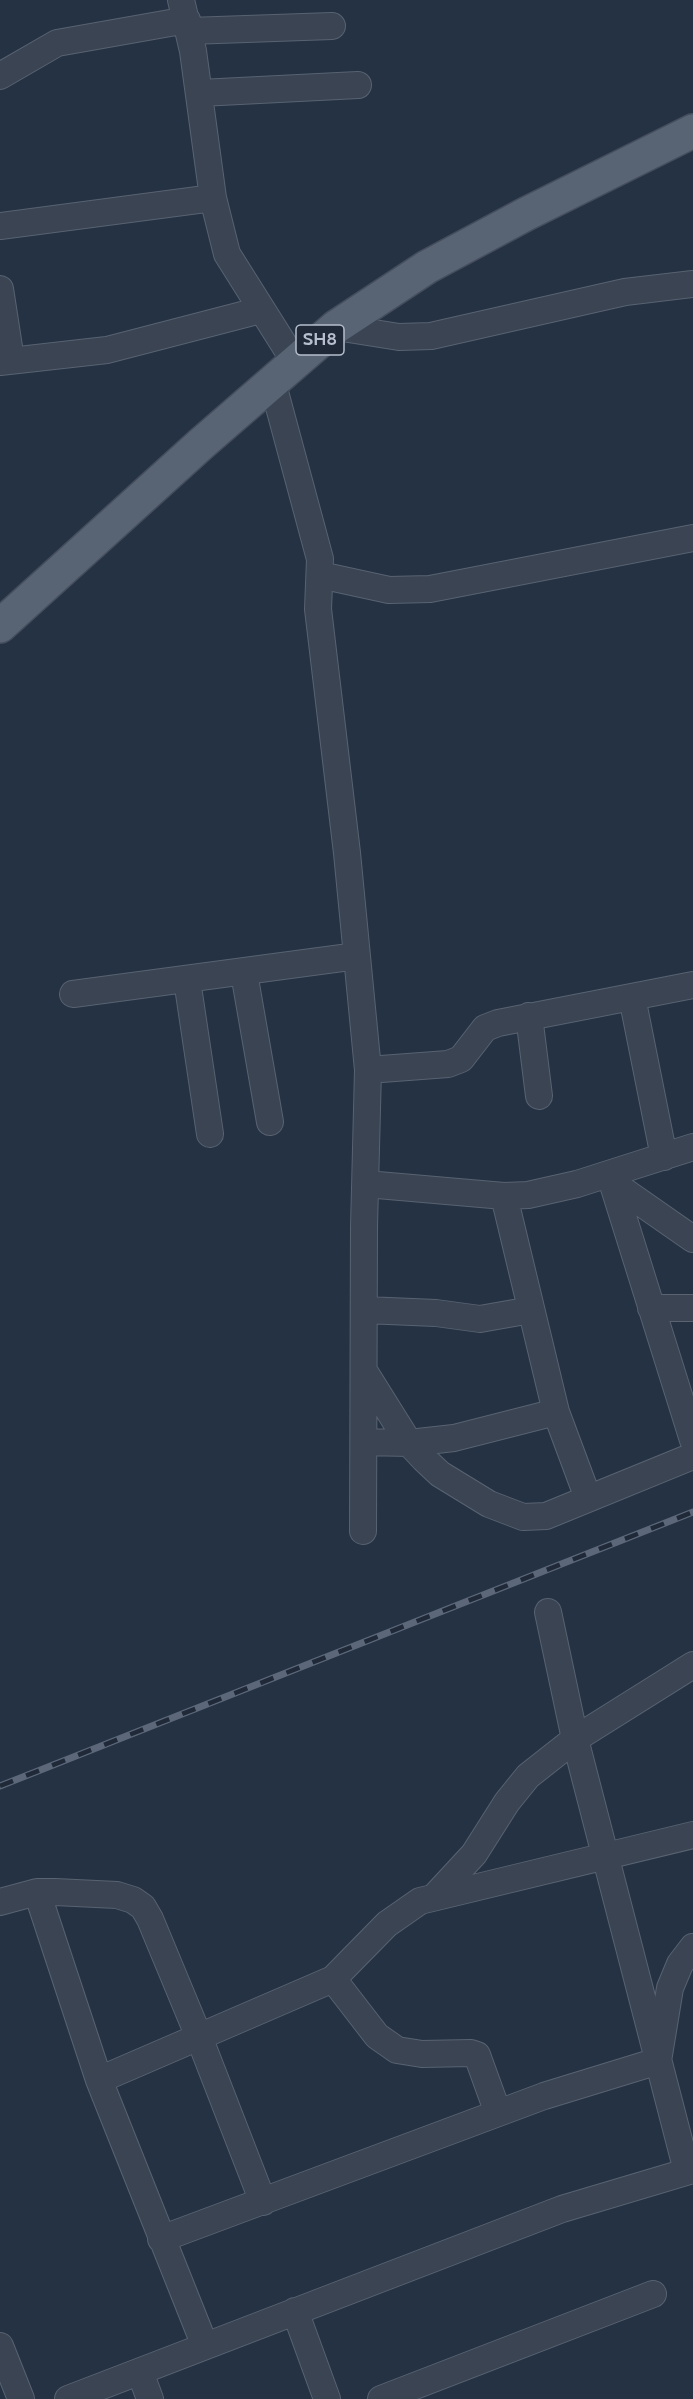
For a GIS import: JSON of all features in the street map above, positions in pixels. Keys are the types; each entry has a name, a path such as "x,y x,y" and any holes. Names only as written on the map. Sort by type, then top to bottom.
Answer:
{"main road":[{"name":"SH8","path":"0,626 283,371 336,327 437,262 526,214 693,131"}],"street":[{"path":"186,17 200,93 213,198 227,254 261,309 283,371 317,543 320,575 318,609 368,1070 364,1227 363,1531"},
{"path":"0,76 57,43 186,17 332,26"},
{"path":"200,93 357,85"},
{"path":"0,226 213,198"},
{"path":"336,327 399,337 431,336 625,292 693,284"},
{"path":"0,289 5,361 107,350 261,309"},
{"path":"320,575 389,590 430,589 693,538"},
{"path":"73,994 244,973 357,956"},
{"path":"244,973 270,1122"},
{"path":"187,980 210,1134"},
{"path":"368,1070 448,1064 461,1059 485,1028 530,1016 693,985"},
{"path":"632,997 664,1157"},
{"path":"530,1016 539,1096"},
{"path":"366,1184 504,1196 553,1191 612,1179 664,1157 693,1148"},
{"path":"612,1179 693,1239"},
{"path":"612,1179 693,1440"},
{"path":"504,1196 556,1412 588,1498"},
{"path":"651,1308 693,1308"},
{"path":"365,1310 436,1313 480,1319 531,1310"},
{"path":"364,1370 409,1443 440,1474 507,1513 523,1517 546,1516 693,1456"},
{"path":"364,1442 409,1443 454,1438 556,1412"},
{"path":"68,2399 562,2209 690,2171 657,2061 575,1739 548,1612"},
{"path":"436,1896 474,1854 507,1802 528,1776 575,1739 693,1665"},
{"path":"99,2080 333,1979 387,1924 420,1901 693,1835"},
{"path":"37,1892 99,2080 204,2346"},
{"path":"0,1902 37,1892 117,1895 133,1900 143,1907 150,1918 199,2037 263,2202"},
{"path":"657,2061 670,1988 680,1964 693,1947"},
{"path":"333,1979 377,2036 397,2050 422,2054 471,2053 477,2055 498,2113"},
{"path":"161,2240 498,2113 657,2061"},
{"path":"381,2399 422,2392 653,2294"},
{"path":"295,2311 327,2399"},
{"path":"0,2346 21,2399"},
{"path":"140,2372 150,2399"}],"railway":[{"path":"0,1786 693,1512"}]}
